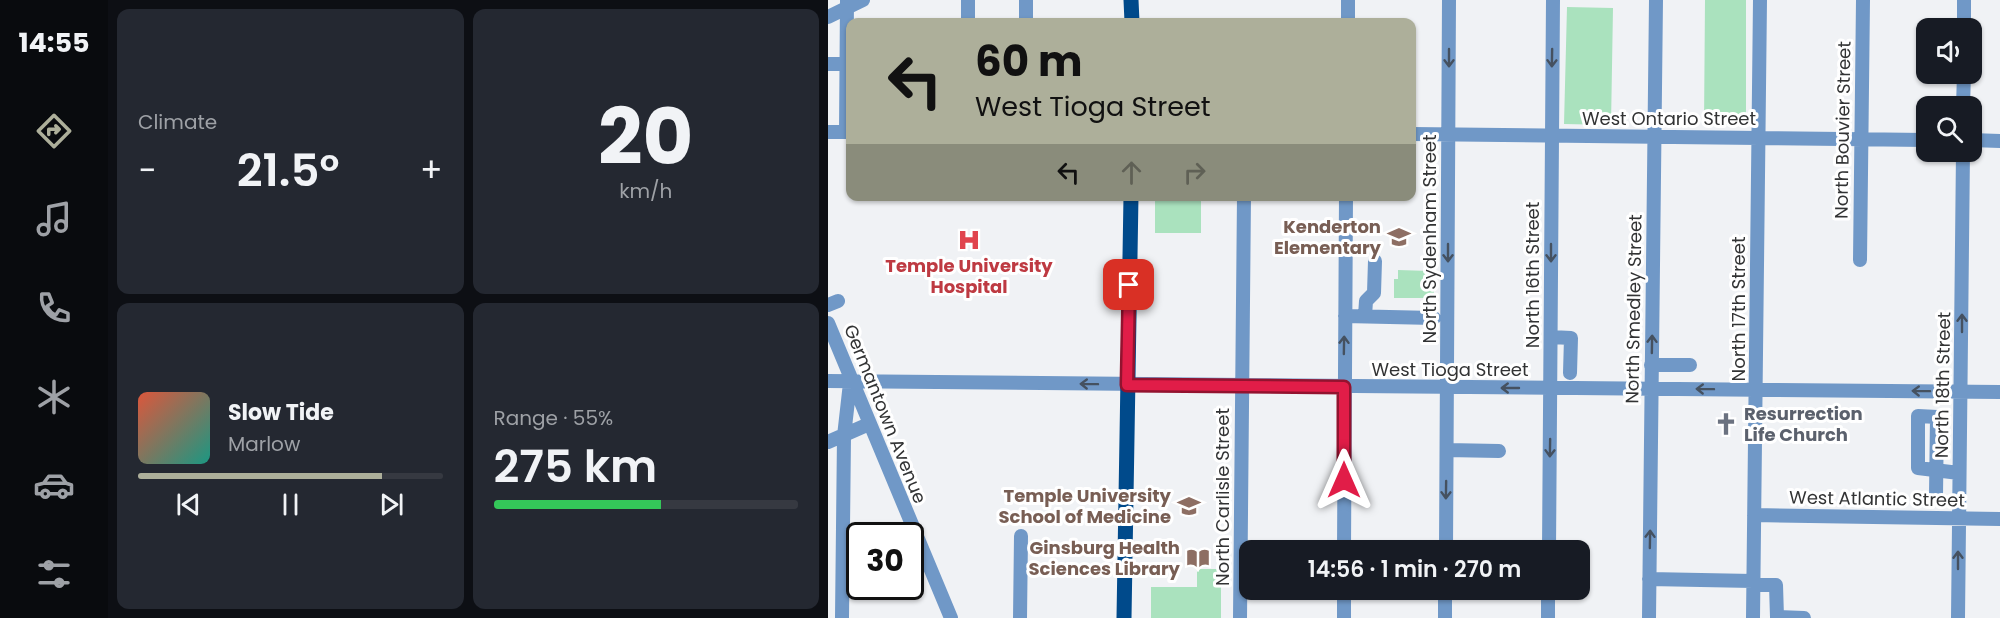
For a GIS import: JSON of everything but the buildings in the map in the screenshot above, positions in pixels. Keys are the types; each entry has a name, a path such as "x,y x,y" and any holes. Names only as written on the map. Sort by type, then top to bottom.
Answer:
{"main road":[{"path":"1131,0 1131,18"},
{"path":"1124,618 1131,201"}],"street":[{"path":"828,17 847,4 863,0"},
{"path":"968,0 968,18"},
{"path":"1026,0 1026,18"},
{"path":"1348,0 1348,18"},
{"name":"North Sydenham Street","path":"1446,540 1449,0"},
{"name":"North 16th Street","path":"1549,540 1553,0"},
{"name":"North Smedley Street","path":"1649,618 1656,0"},
{"name":"North 17th Street","path":"1753,618 1760,0"},
{"name":"North Bouvier Street","path":"1860,260 1863,0"},
{"path":"1964,0 1964,18"},
{"path":"828,64 846,64"},
{"path":"828,132 846,132"},
{"name":"West Ontario Street","path":"1416,134 1916,140"},
{"path":"1982,140 2000,141"},
{"name":"North 18th Street","path":"1958,618 1963,162"},
{"name":"North Carlisle Street","path":"1240,618 1244,201"},
{"path":"1344,540 1346,201"},
{"path":"1365,316 1365,301 1374,293 1375,261"},
{"path":"1345,316 1434,318"},
{"name":"Germantown Avenue","path":"828,323 850,381 951,618"},
{"path":"1551,337 1571,338 1569,373"},
{"path":"1651,365 1690,365"},
{"name":"West Tioga Street","path":"828,381 2000,392"},
{"path":"842,618 844,436 850,381"},
{"path":"828,442 868,424"},
{"path":"1447,450 1499,451"},
{"path":"1936,495 1936,472 1959,473"},
{"name":"West Atlantic Street","path":"1754,515 2000,519"},
{"path":"1020,618 1021,536"},
{"path":"1649,579 1776,585 1777,617 1804,618"},
{"path":"1344,600 1344,618"},
{"path":"1445,600 1445,618"},
{"path":"1548,600 1548,618"}],"green space":[{"path":"1705,0 1746,0 1746,125 1704,125"},
{"path":"1567,7 1613,8 1611,125 1564,124"},
{"path":"1155,201 1201,201 1201,233 1155,233"},
{"path":"1398,270 1430,271 1430,279 1434,279 1434,298 1394,298 1394,279 1398,279"},
{"path":"1197,569 1221,569 1221,618 1151,618 1151,587 1197,587"}],"place":[{"name":"Kenderton Elementary","path":"1399,237"},
{"name":"Temple University Hospital","path":"969,240"},
{"name":"Resurrection Life Church","path":"1726,424"},
{"name":"Temple University School of Medicine","path":"1189,506"},
{"name":"Ginsburg Health Sciences Library","path":"1198,558"}],"route":[{"path":"1129,285 1127,385 1344,387 1344,480"}]}
